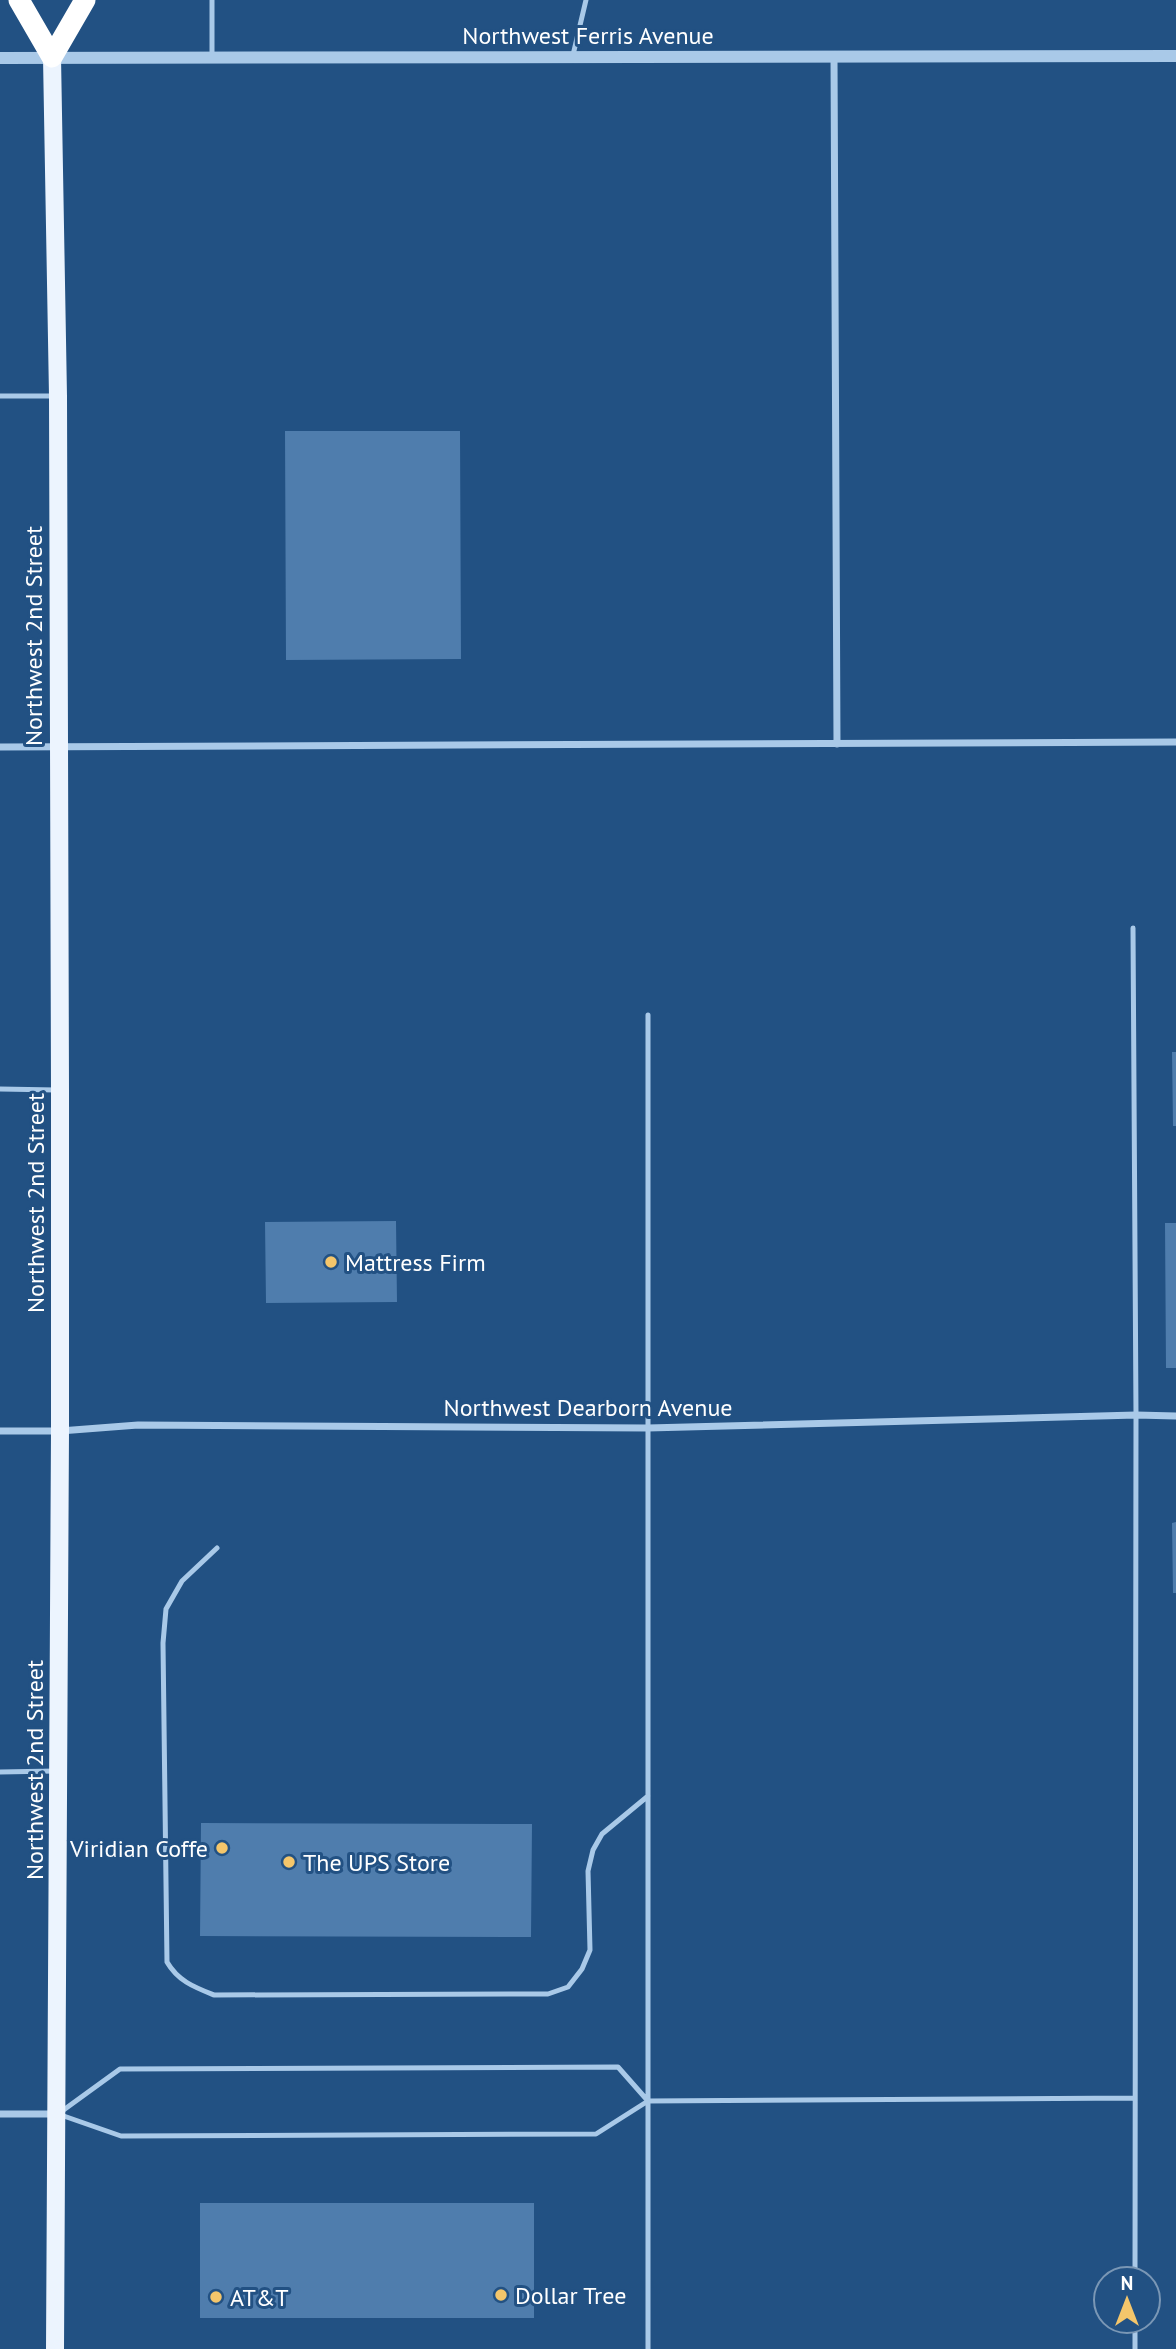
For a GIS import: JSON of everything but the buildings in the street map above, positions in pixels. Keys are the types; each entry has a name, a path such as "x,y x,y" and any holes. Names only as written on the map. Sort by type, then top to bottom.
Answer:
{"highway":[{"path":"19,0 52,57 85,0"}],"main road":[{"name":"Northwest 2nd Street","path":"52,57 58,396 60,1090 55,2349"}],"street":[{"path":"834,56 837,744"},
{"name":"Northwest Ferris Avenue","path":"0,58 1176,56"},
{"path":"0,747 1176,742"},
{"name":"Northwest Dearborn Avenue","path":"0,1431 60,1431 138,1425 648,1428 1176,1416"},
{"path":"0,2114 58,2114"}],"lane":[{"path":"212,0 212,56"},
{"path":"572,57 586,0"},
{"path":"0,396 58,396"},
{"path":"1133,929 1136,1415 1135,2265"},
{"path":"648,1015 648,2349"},
{"path":"0,1089 60,1090"},
{"path":"217,1548 182,1581 166,1609 163,1643 167,1962 174,1973 188,1985 214,1995 548,1994 568,1986 582,1969 590,1950 588,1871 593,1850 602,1834 648,1796"},
{"path":"0,1772 59,1771"},
{"path":"58,2114 120,2068 618,2067 648,2101"},
{"path":"58,2114 121,2136 596,2134 648,2101 1135,2098"}],"place":[{"name":"Mattress Firm","path":"331,1262"},
{"name":"Viridian Coffe","path":"222,1848"},
{"name":"The UPS Store","path":"289,1862"},
{"name":"Dollar Tree","path":"501,2295"},
{"name":"AT&T","path":"216,2297"}]}
